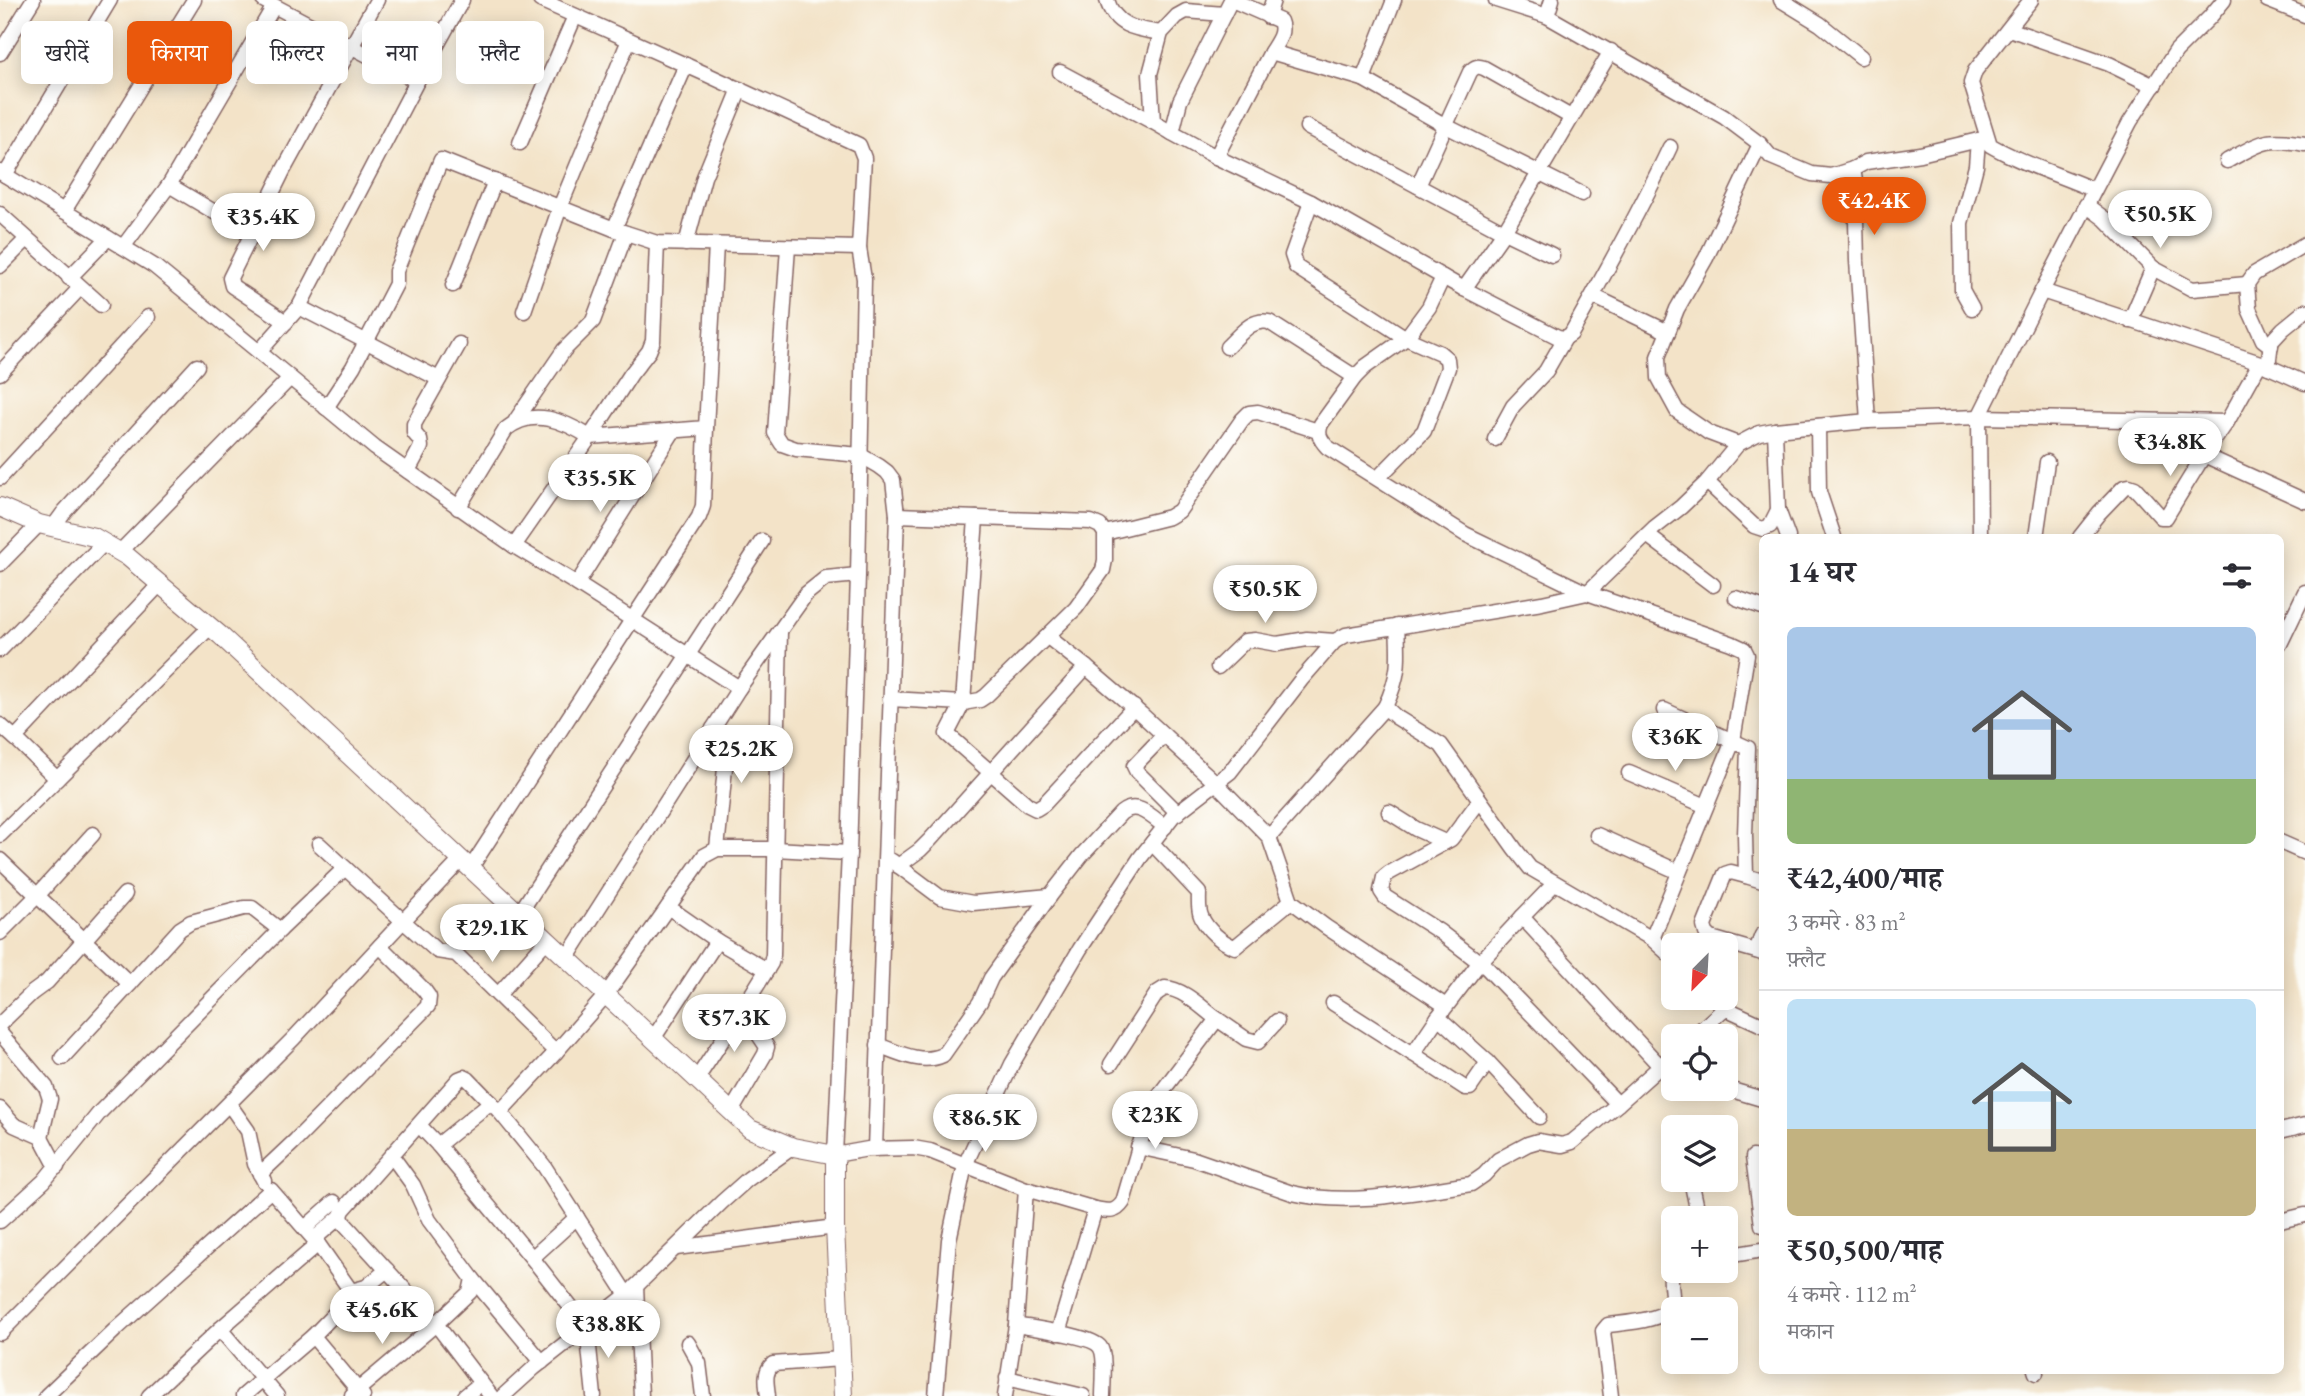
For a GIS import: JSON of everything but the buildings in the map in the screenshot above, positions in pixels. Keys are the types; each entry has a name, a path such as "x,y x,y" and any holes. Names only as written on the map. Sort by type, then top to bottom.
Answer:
{"street":[{"path":"0,53 33,0"},
{"path":"110,0 2,174 154,266 326,408 458,508 739,688"},
{"path":"64,211 194,0"},
{"path":"286,322 232,286 230,278 283,171 377,0"},
{"path":"442,36 462,0"},
{"path":"540,0 859,145 864,158 859,248 863,279 858,575 843,1153 835,1227 843,1396"},
{"path":"1107,0 1117,20 1137,29 1161,33"},
{"path":"1172,133 1180,101 1232,0 1280,21 1282,34 1216,158"},
{"path":"1268,17 1273,0"},
{"path":"1363,79 1394,0"},
{"path":"1496,0 1547,16 1611,51 1724,117 1760,144 1771,157 1812,174 1831,176 1866,162 1920,154 1983,139"},
{"path":"1547,16 1552,0"},
{"path":"1781,0 1819,24 1861,57"},
{"path":"1972,308 1962,290 1961,223 1983,139 1971,83 1975,71 2031,0"},
{"path":"1980,534 1979,417 2130,122 2176,51 2224,0"},
{"path":"2267,0 2305,15"},
{"path":"123,247 169,185 268,3 362,52"},
{"path":"1153,122 1150,74 1161,33 1177,16 1186,11 1224,14"},
{"path":"520,143 575,16"},
{"path":"2009,29 2109,64 2154,86"},
{"path":"524,311 560,207 629,40"},
{"path":"1464,289 1504,232 1611,51"},
{"path":"1272,52 1363,79 1446,126 1582,194"},
{"path":"458,508 506,429 516,420 564,350 593,321 620,231 686,65"},
{"path":"1418,186 1470,72 1478,66 1571,117"},
{"path":"1060,72 1216,158 1311,202 1464,289 1564,338"},
{"path":"259,352 299,307 415,84"},
{"path":"685,244 704,177 740,89"},
{"path":"1307,127 1552,255"},
{"path":"1983,139 2007,155 2094,190"},
{"path":"2227,161 2264,141 2305,144"},
{"path":"1738,444 1709,433 1677,411 1659,378 1658,357 1677,309 1706,258 1760,144"},
{"path":"1495,439 1513,407 1546,370 1593,296 1635,220 1670,146"},
{"path":"326,408 353,368 396,284 396,271 441,160 657,243 859,248"},
{"path":"1853,169 1868,421"},
{"path":"453,285 495,181"},
{"path":"169,185 253,235"},
{"path":"1311,202 1292,255 1296,267 1406,338 1440,353 1447,359 1448,368 1424,431 1378,478"},
{"path":"2087,205 2105,219 2153,268 2192,289 2247,285"},
{"path":"0,214 101,305"},
{"path":"0,373 108,238"},
{"path":"0,266 27,239"},
{"path":"514,546 649,351 653,341 657,243"},
{"path":"2270,346 2263,340 2249,309 2247,285 2254,274 2305,244"},
{"path":"0,1333 294,1038 402,921 465,864 634,620 699,517 703,506 716,245"},
{"path":"788,247 775,433 782,444 796,449 860,455 887,472 893,480 897,515 878,1045 871,1149"},
{"path":"2130,321 2153,268"},
{"path":"1443,276 1429,307 1406,338 1355,377 1321,424 1318,431 1321,441 1465,534 1587,593 1731,643 1744,649 1746,655 1732,741 1652,939"},
{"path":"2042,291 2264,365 2305,383"},
{"path":"1593,296 1668,332"},
{"path":"299,307 439,379"},
{"path":"2082,534 2124,487 2135,488 2161,517 2166,517 2264,365 2271,342 2305,311"},
{"path":"0,478 148,317"},
{"path":"1227,347 1253,323 1261,321 1269,323 1355,377"},
{"path":"408,471 421,447 420,440 414,433 414,424 459,344"},
{"path":"0,564 46,526 197,366"},
{"path":"0,650 290,378"},
{"path":"1105,533 1169,517 1179,511 1242,419 1249,413 1258,412 1318,431"},
{"path":"936,1396 949,1240 965,1165 1012,1064 1080,949 1152,843 1178,813 1230,772 1301,680 1335,641 1346,635 1542,603 1587,593 1707,482 1738,444 1759,433 1775,429 1868,421 1979,417 2227,422"},
{"path":"516,420 553,418 590,437 706,428"},
{"path":"1818,426 1819,492 1833,534"},
{"path":"1775,429 1778,510 1787,534"},
{"path":"577,584 674,430"},
{"path":"2204,455 2305,501"},
{"path":"2036,534 2047,462"},
{"path":"1707,482 1754,526 1763,529 1770,526 1778,510"},
{"path":"0,507 46,526 94,537 112,547 160,584 210,627 750,1129 793,1147 843,1153 913,1148 930,1151 1026,1189 1110,1212 1123,1202 1151,1106 1217,1019"},
{"path":"890,699 963,703 980,700 1076,608 1102,570 1105,560 1105,533 1100,526 1091,522 897,515"},
{"path":"976,518 963,703 947,734 1036,809 1044,804 1134,707"},
{"path":"1647,535 1713,584"},
{"path":"519,914 762,541"},
{"path":"566,959 739,688 806,594 826,578 858,575"},
{"path":"57,779 6,733 160,584"},
{"path":"2284,636 2305,592"},
{"path":"1735,598 1759,606"},
{"path":"1269,837 1385,707 1396,684 1399,661 1397,626"},
{"path":"0,835 210,627"},
{"path":"696,1080 767,970 773,955 780,631"},
{"path":"1048,637 1134,707 1216,783 1269,837 1291,901 1442,1012 1539,1117"},
{"path":"1218,667 1245,641 1277,644 1307,639 1335,641"},
{"path":"898,866 920,850 992,774 1086,667"},
{"path":"1385,707 1441,745 1530,867 1652,939 1661,947"},
{"path":"1664,710 1732,741 1755,748 1745,835 1746,876"},
{"path":"713,729 726,758 717,849"},
{"path":"1164,735 1134,766 1178,813"},
{"path":"1629,773 1706,806"},
{"path":"1480,800 1457,832 1445,842 1384,877 1381,891 1385,897 1440,932 1480,962 1618,1104"},
{"path":"878,1045 921,1060 935,1059 943,1055 980,1002 991,978 1050,896 1082,855 1126,808 1140,809 1165,827"},
{"path":"1389,811 1416,829 1445,842"},
{"path":"0,933 93,834"},
{"path":"1597,835 1679,872"},
{"path":"1152,843 1199,893 1200,913 1204,922 1225,944 1235,947 1291,901"},
{"path":"319,844 437,951 457,954 556,1052"},
{"path":"2284,844 2305,853"},
{"path":"438,1145 496,1107 556,1052 606,996 704,856 717,849 849,853"},
{"path":"885,856 940,897 973,904 1050,896"},
{"path":"0,860 130,984"},
{"path":"0,1221 57,1167 100,1112 345,868"},
{"path":"1759,880 1731,872 1725,874 1704,926 1711,938 1759,952"},
{"path":"1413,1054 1480,962 1555,883"},
{"path":"0,1024 47,982 125,894"},
{"path":"668,907 717,941 767,970"},
{"path":"62,1058 180,929 191,922 252,908 280,930"},
{"path":"1138,1147 1194,1159 1308,1197 1355,1200 1471,1184 1498,1160 1528,1144 1538,1141 1562,1145 1572,1142 1660,1066 1522,917"},
{"path":"498,995 547,941"},
{"path":"653,1039 717,941"},
{"path":"260,1174 394,1043 428,1006 429,998 424,990 380,946"},
{"path":"1111,1064 1157,993 1164,988 1181,992 1246,1039 1258,1042 1277,1021"},
{"path":"1333,1003 1465,1088 1474,1085 1488,1062"},
{"path":"732,1112 767,1047 742,1010"},
{"path":"1707,1024 1723,1010"},
{"path":"1729,1010 1759,1024"},
{"path":"0,1033 46,1087 50,1099 41,1137"},
{"path":"337,1209 343,1210 459,1079 464,1077 496,1107 544,1166 577,1217 632,1290 641,1396"},
{"path":"1738,1092 1759,1098"},
{"path":"229,1104 248,1130 255,1164 260,1174 312,1237 351,1291"},
{"path":"0,1109 14,1125 41,1137 57,1167"},
{"path":"419,1125 532,1258 587,1328 594,1396"},
{"path":"2284,1130 2305,1125"},
{"path":"503,1396 515,1391 542,1362 632,1290 748,1179 793,1147"},
{"path":"392,1156 413,1185 429,1220 473,1279 542,1362"},
{"path":"1753,1157 1759,1203"},
{"path":"1005,1396 1016,1325 1026,1189"},
{"path":"46,1396 271,1190"},
{"path":"149,1396 220,1329 337,1209"},
{"path":"337,1209 343,1222 436,1324 491,1396"},
{"path":"1058,1333 1095,1209"},
{"path":"2284,1220 2305,1215"},
{"path":"532,1258 577,1217"},
{"path":"676,1248 835,1227"},
{"path":"1738,1254 1759,1250"},
{"path":"243,1396 313,1336 345,1303 351,1291 366,1287 387,1270"},
{"path":"313,1336 357,1394 470,1292 473,1279"},
{"path":"1611,1396 1602,1331 1608,1325 1661,1316 1669,1311 1672,1303 1670,1283"},
{"path":"1016,1325 1095,1342 1101,1347 1103,1354 1103,1396"},
{"path":"220,1329 277,1396"},
{"path":"688,1343 699,1363 704,1396"},
{"path":"768,1396 766,1374 768,1368 774,1364 841,1359"},
{"path":"1007,1378 1083,1396"},
{"path":"465,1396 481,1383"}]}
